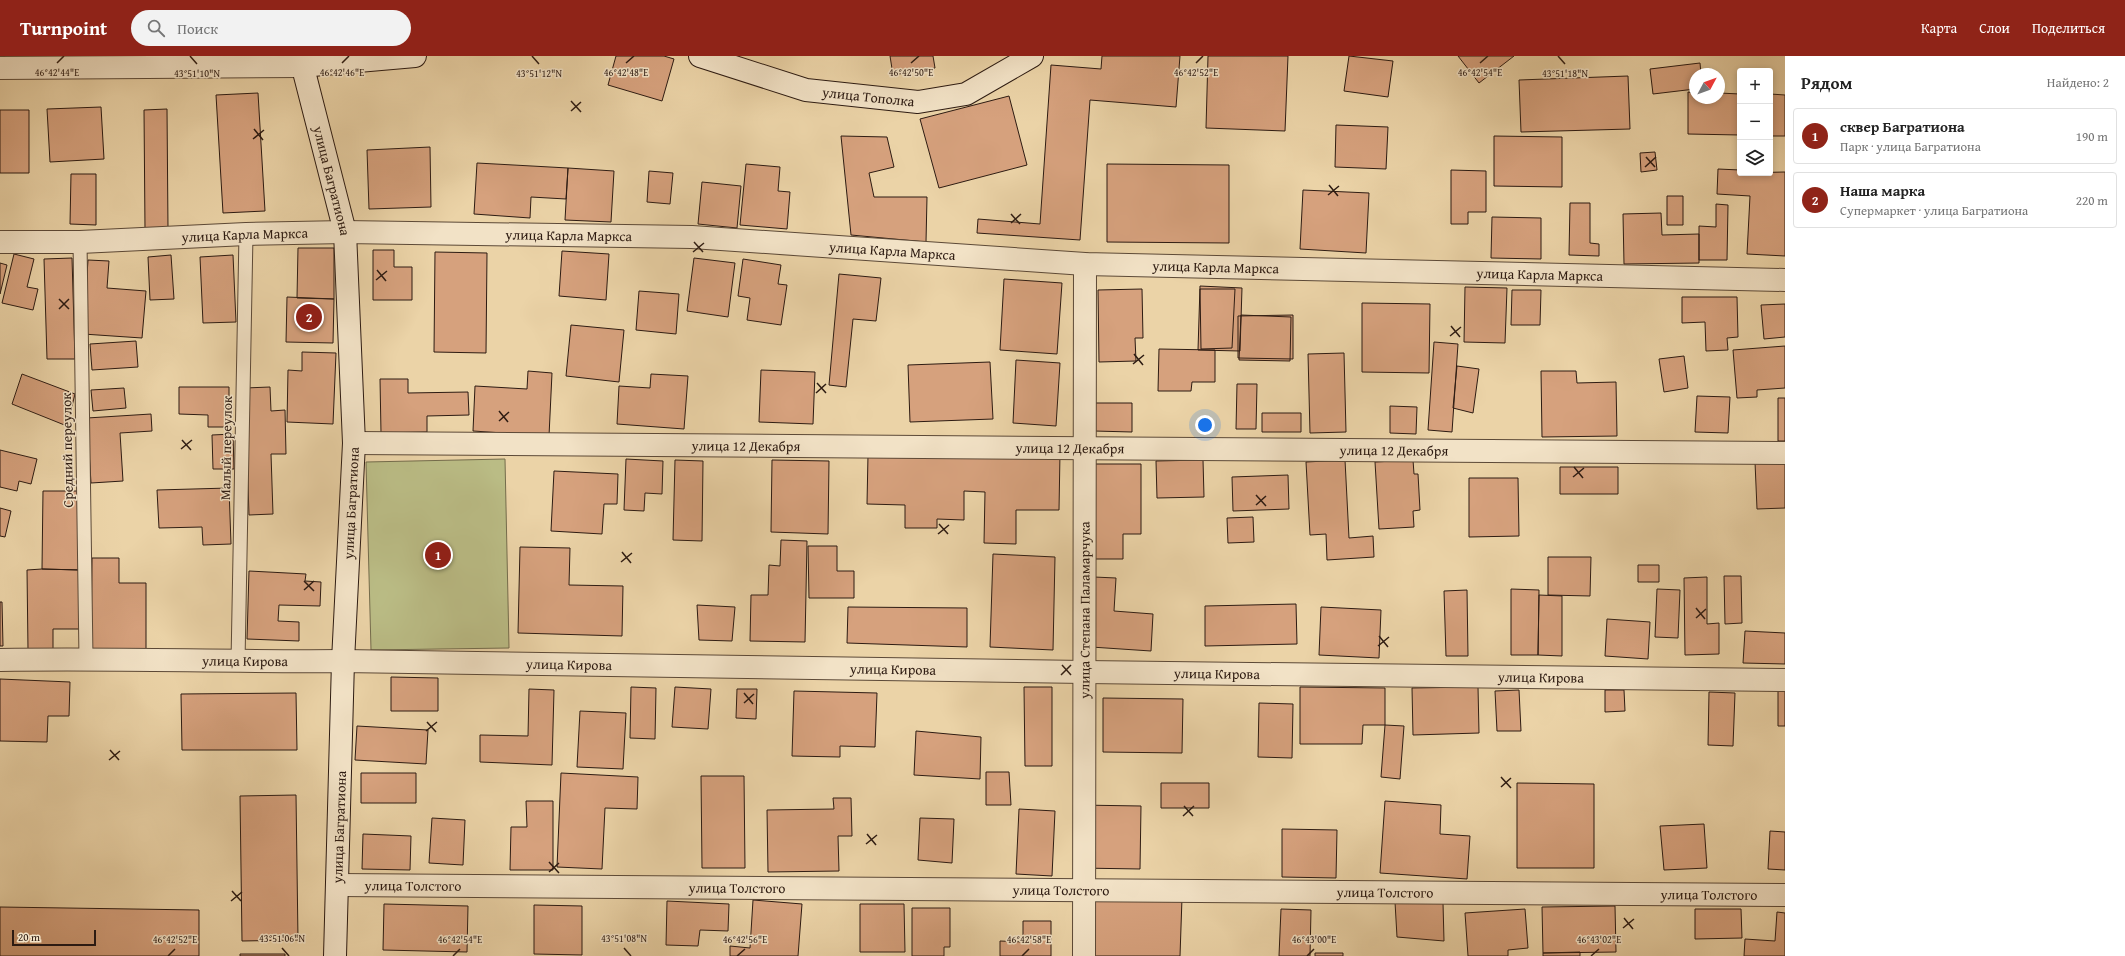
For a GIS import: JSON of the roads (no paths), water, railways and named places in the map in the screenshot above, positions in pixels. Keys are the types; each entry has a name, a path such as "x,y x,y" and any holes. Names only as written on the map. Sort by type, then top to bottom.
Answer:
{"street":[{"path":"0,68 300,61 415,56"},
{"name":"улица Тополка","path":"700,56 806,90 918,102 966,94 1032,56"},
{"name":"улица Багратиона","path":"300,61 345,232 354,443 344,661 334,956"},
{"name":"улица Карла Маркса","path":"0,242 80,242 246,234 345,232 692,237 1085,264 1785,280"},
{"name":"улица Степана Паламарчука","path":"1084,956 1085,264"},
{"name":"улица 12 Декабря","path":"354,443 1785,452"},
{"name":"улица Кирова","path":"0,660 86,658 238,662 344,661 1085,672 1785,680"},
{"name":"улица Толстого","path":"337,885 1785,894"}],"lane":[{"name":"Малый переулок","path":"238,662 246,234"},
{"name":"Средний переулок","path":"80,242 86,658"}],"place":[{"name":"Наша марка","path":"309,317"},
{"name":"сквер Багратиона","path":"438,555"}]}
